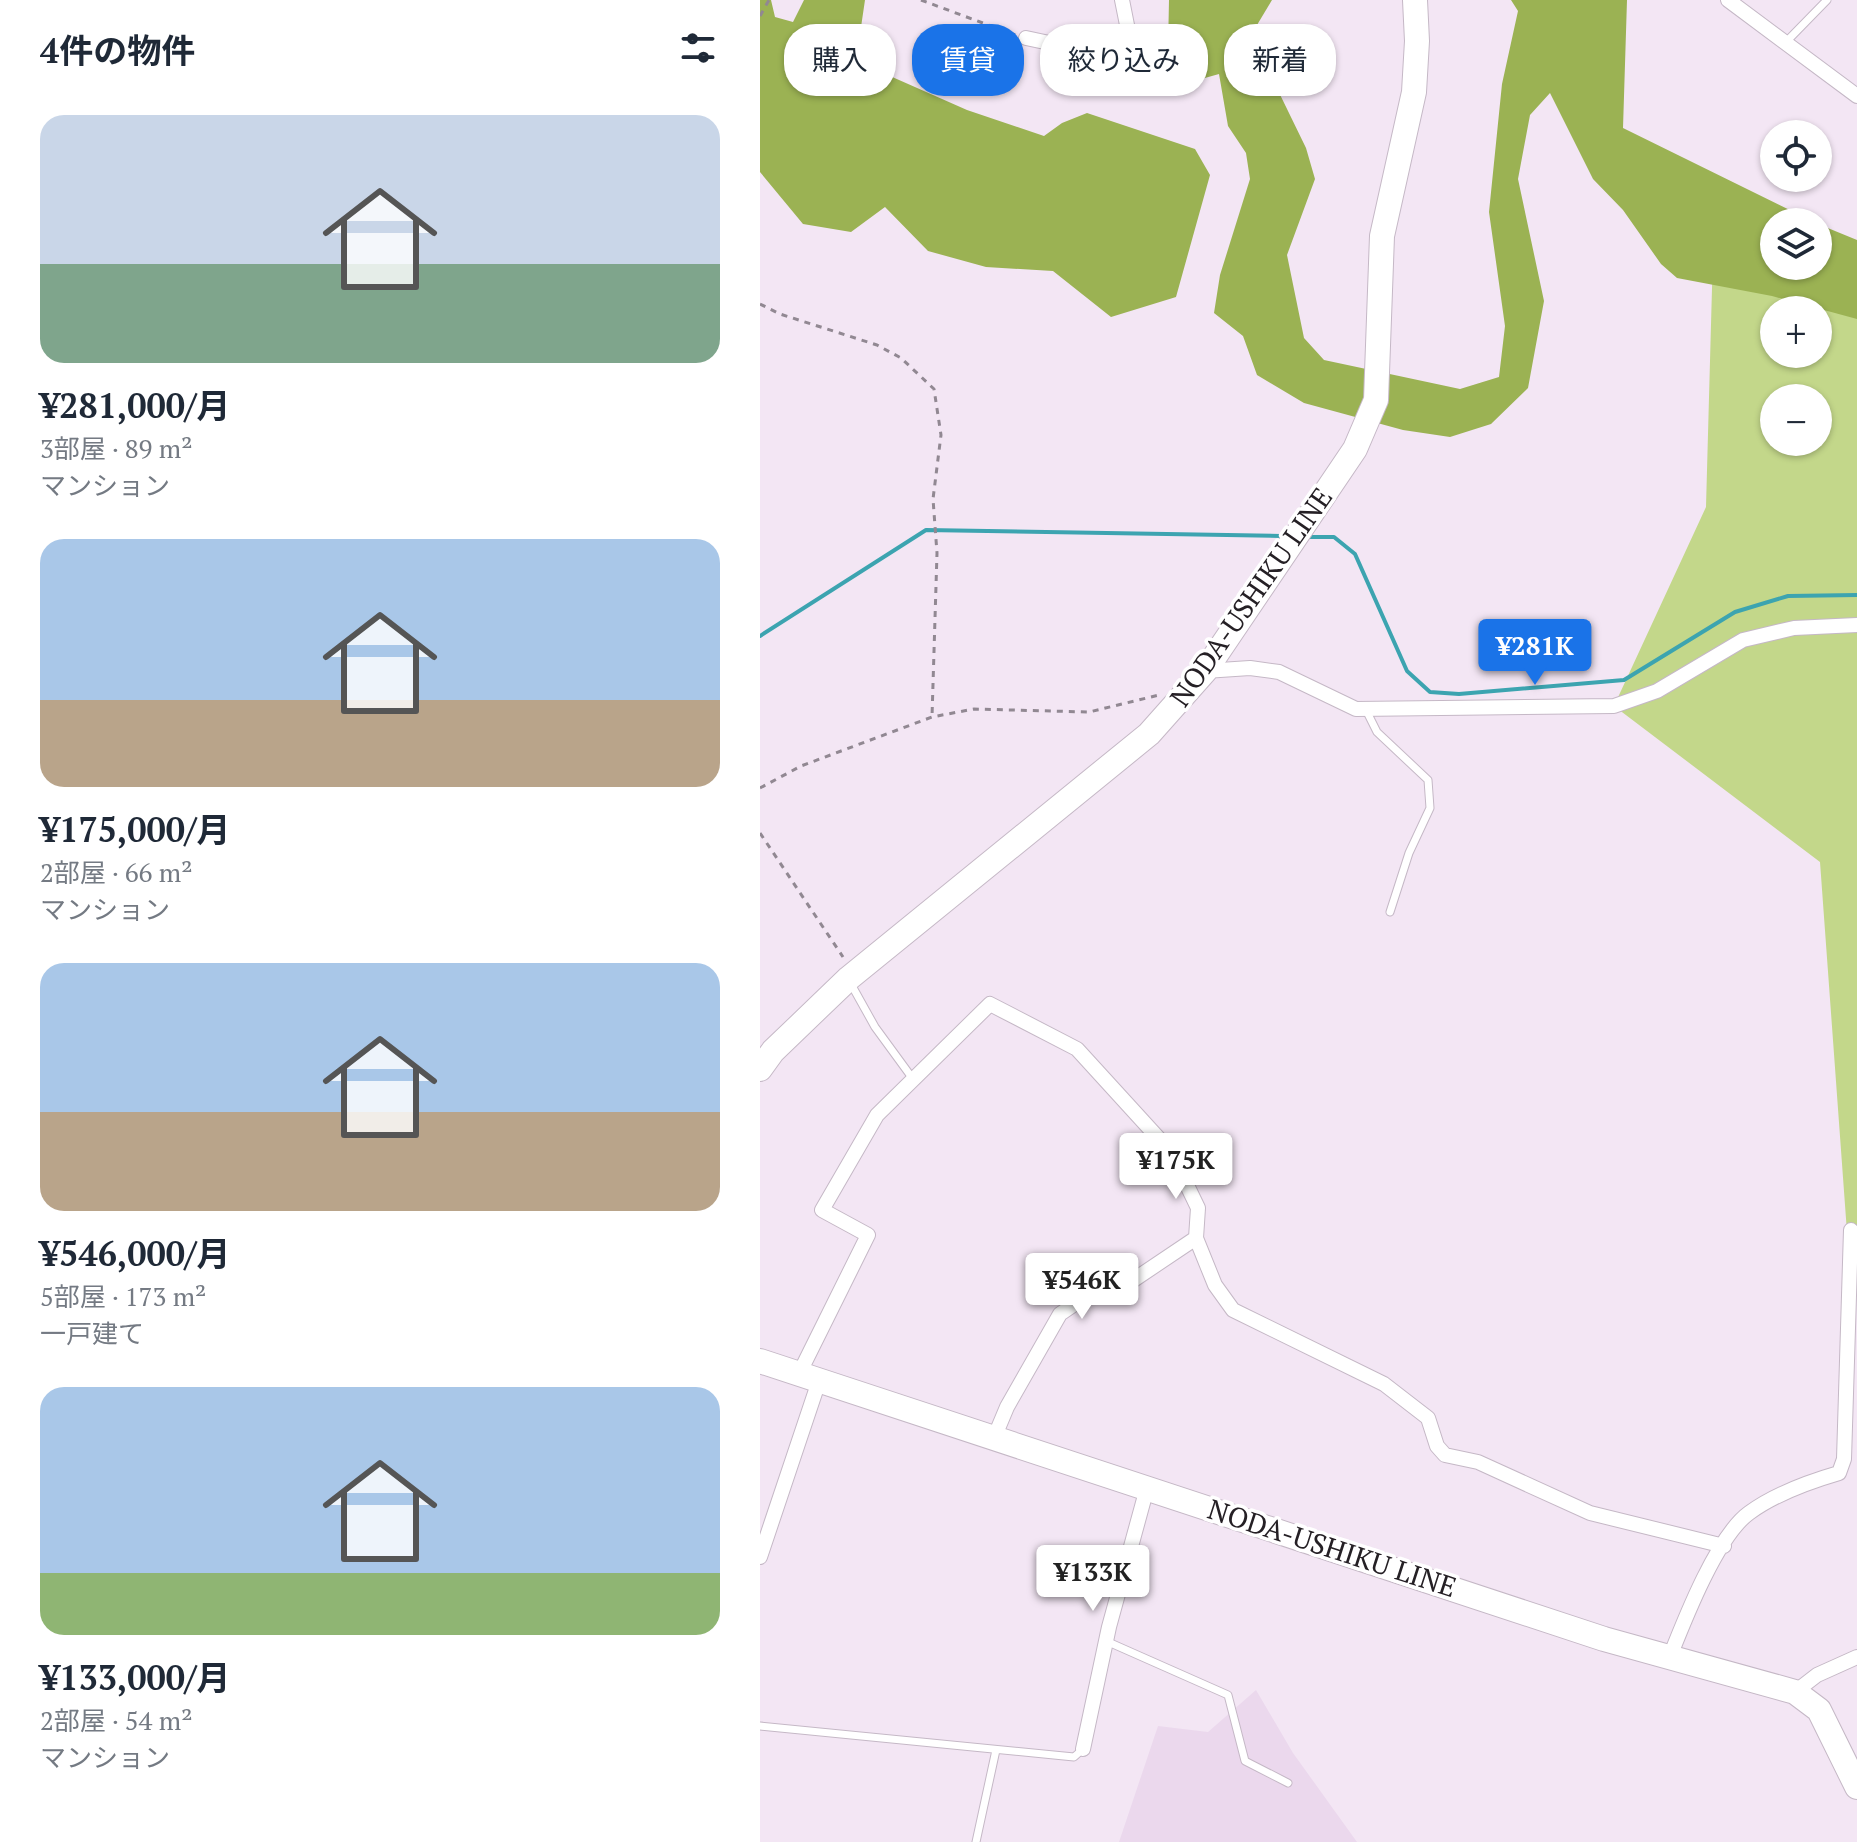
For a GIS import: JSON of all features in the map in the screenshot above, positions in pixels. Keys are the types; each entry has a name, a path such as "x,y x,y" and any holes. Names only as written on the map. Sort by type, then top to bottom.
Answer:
{"main road":[{"name":"NODA-USHIKU LINE","path":"760,1069 773,1051 852,976 1106,770 1185,697 1355,449 1370,421 1377,387 1382,236 1414,92 1417,41 1415,0"},
{"name":"NODA-USHIKU LINE","path":"760,1361 1669,1659 1795,1692 1819,1710 1857,1787"}],"street":[{"path":"1026,38 1124,59 1129,35 1122,0"},
{"path":"1728,0 1857,96"},
{"path":"1205,671 1250,668 1279,672 1356,709 1614,706 1657,691 1743,640 1794,628 1857,625"},
{"path":"760,1557 809,1377 868,1235 822,1210 877,1115 990,1004 1077,1049 1139,1113 1171,1152 1198,1208 1196,1238 1215,1285 1233,1310 1384,1384 1428,1418 1437,1446 1445,1455 1478,1462 1590,1513 1724,1546"},
{"path":"1669,1659 1690,1605 1724,1546 1747,1514 1805,1483 1839,1473 1844,1459 1851,1230"},
{"path":"994,1438 1033,1358 1060,1314 1095,1290 1135,1279 1196,1238"},
{"path":"1083,1749 1106,1641 1147,1488"},
{"path":"1795,1692 1817,1675 1857,1657"}],"lane":[{"path":"1784,44 1827,0"},
{"path":"1366,709 1377,732 1428,780 1430,808 1409,853 1390,912"},
{"path":"852,976 875,1027 913,1079"},
{"path":"1106,1641 1199,1679 1228,1695 1245,1761 1288,1783"},
{"path":"760,1726 1074,1757 1083,1749"},
{"path":"976,1842 996,1750"}],"path":[{"path":"760,16 769,0"},
{"path":"921,0 1026,38"},
{"path":"760,304 780,314 877,345 901,358 934,389 941,435 933,499 937,553 932,717"},
{"path":"760,788 830,754 932,717 974,709 1089,712 1152,695 1185,697"},
{"path":"760,833 852,976"}],"shaded area":[{"path":"1256,1690 1293,1753 1357,1842 1119,1842 1158,1726 1208,1732"}],"green space":[{"path":"760,0 771,0 775,17 793,22 804,0 865,0 861,24 784,24 784,96 896,96 896,79 912,86 912,96 935,96 1044,136 1062,123 1087,113 1195,149 1210,175 1176,297 1111,317 1053,271 986,267 928,251 885,207 851,232 803,224 760,172"},
{"path":"1169,0 1272,0 1258,24 1224,24 1224,96 1281,96 1306,148 1315,179 1287,255 1304,338 1324,360 1460,389 1499,377 1505,326 1489,212 1502,84 1518,11 1511,0 1627,0 1623,128 1786,208 1760,208 1760,280 1832,280 1832,230 1857,240 1857,319 1832,312 1832,296 1772,296 1677,278 1661,264 1623,210 1593,179 1550,93 1530,115 1518,179 1544,301 1528,388 1491,424 1450,437 1403,430 1304,403 1257,375 1243,336 1214,313 1220,275 1250,179 1246,153 1228,126 1219,74 1208,77 1208,24 1169,24"},
{"path":"1713,252 1760,263 1760,280 1832,280 1857,286 1857,1249 1848,1246 1820,862 1614,706 1706,507"}],"waterway":[{"path":"760,636 926,530 1281,536"},
{"path":"1310,537 1334,537 1355,554 1407,671 1430,692 1459,694 1624,680 1735,612 1788,596 1857,595"}]}
